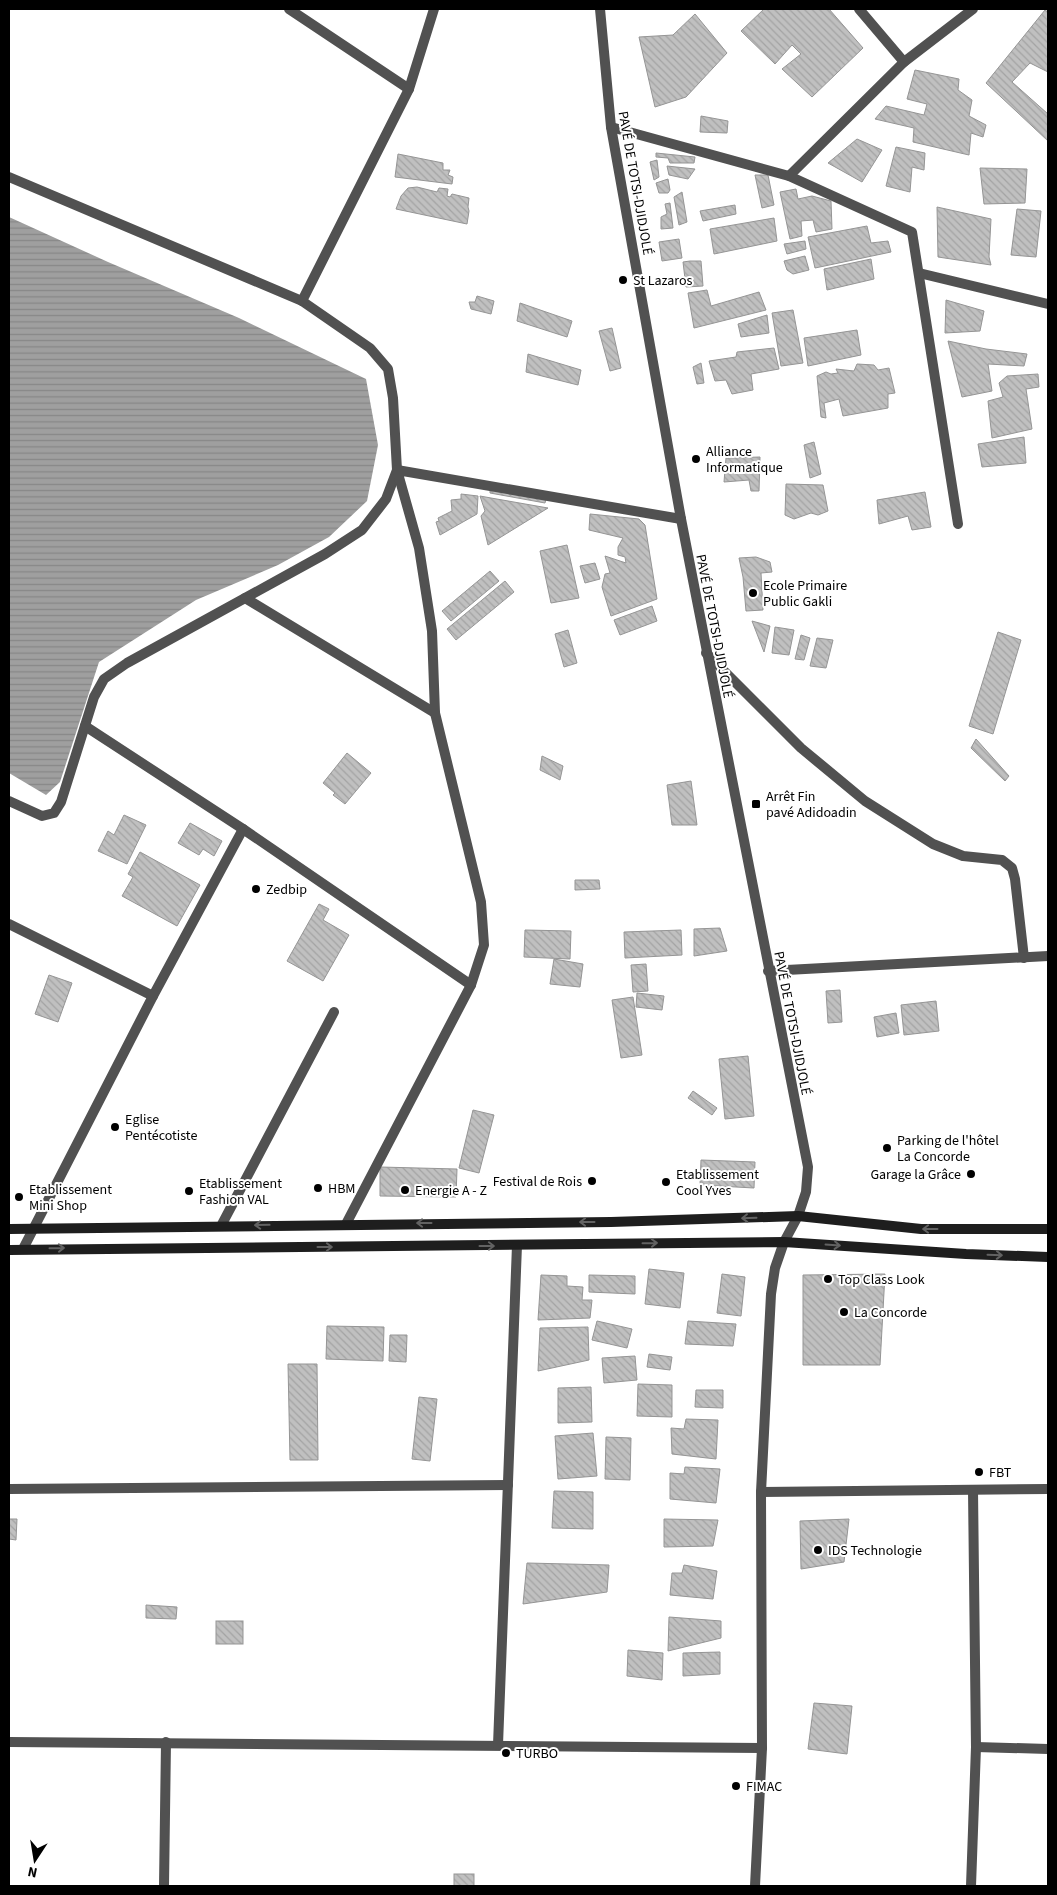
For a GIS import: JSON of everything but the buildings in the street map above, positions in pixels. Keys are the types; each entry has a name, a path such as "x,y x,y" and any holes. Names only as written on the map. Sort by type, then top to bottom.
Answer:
{"main road":[{"path":"9,1229 611,1222 798,1216 921,1229 1048,1229"},
{"path":"9,1250 784,1242 966,1254 1048,1257"}],"street":[{"path":"289,9 409,89"},
{"path":"302,302 409,89 434,9"},
{"name":"PAVÉ DE TOTSI-DJIDJOLÉ","path":"600,9 611,127 681,519 768,971 808,1167 806,1192 798,1216 784,1242 775,1268 771,1294 761,1492 762,1748 756,1886"},
{"path":"859,9 904,62"},
{"path":"789,176 904,62 973,9"},
{"path":"611,127 789,176 912,232 958,524"},
{"path":"9,177 302,302 370,348 388,369 393,398 397,470 419,548 431,621 435,713 481,902 484,945 471,985 346,1224"},
{"path":"919,272 1048,304"},
{"path":"397,470 681,519"},
{"path":"9,801 25,810 42,816 54,813 61,802 94,697 104,679 127,663 325,554 362,530 386,498 397,470"},
{"path":"244,598 435,713"},
{"path":"706,653 801,748 865,801 933,844 963,856 1002,860 1012,868 1015,879 1024,958"},
{"path":"85,726 243,830 471,985"},
{"path":"23,1249 153,996 243,830"},
{"path":"9,924 153,996"},
{"path":"768,971 1048,956"},
{"path":"221,1226 334,1012"},
{"path":"498,1745 517,1245"},
{"path":"9,1489 508,1485"},
{"path":"761,1492 1048,1489"},
{"path":"971,1886 976,1747 973,1490"},
{"path":"9,1742 762,1748"},
{"path":"164,1886 166,1742"},
{"path":"976,1747 1048,1748"}],"shaded area":[{"path":"9,217 239,318 366,379 378,445 367,501 329,537 278,565 196,600 99,662 60,782 46,795 9,773"}],"place":[{"name":"St Lazaros","path":"623,280"},
{"name":"Alliance Informatique","path":"696,459"},
{"name":"Ecole Primaire Public Gakli","path":"753,593"},
{"name":"Arrêt Fin pavé Adidoadin","path":"756,804"},
{"name":"Zedbip","path":"256,889"},
{"name":"Eglise Pentécotiste","path":"115,1127"},
{"name":"Parking de l'hôtel La Concorde","path":"887,1148"},
{"name":"Garage la Grâce","path":"971,1174"},
{"name":"Festival de Rois","path":"592,1181"},
{"name":"Etablissement Cool Yves","path":"666,1182"},
{"name":"HBM","path":"318,1188"},
{"name":"Energie A - Z","path":"405,1190"},
{"name":"Etablissement Fashion VAL","path":"189,1191"},
{"name":"Etablissement Mini Shop","path":"19,1197"},
{"name":"Top Class Look","path":"828,1279"},
{"name":"La Concorde","path":"844,1312"},
{"name":"FBT","path":"979,1472"},
{"name":"IDS Technologie","path":"818,1550"},
{"name":"TURBO","path":"506,1753"},
{"name":"FIMAC","path":"736,1786"}]}
